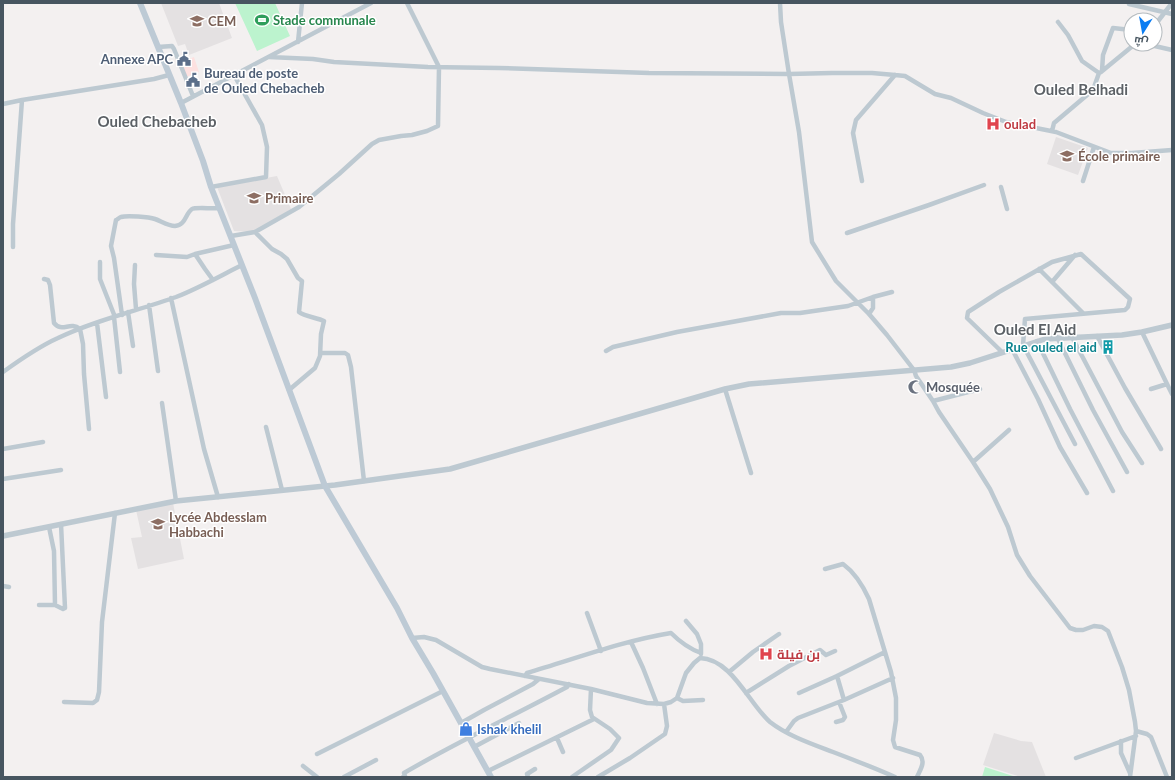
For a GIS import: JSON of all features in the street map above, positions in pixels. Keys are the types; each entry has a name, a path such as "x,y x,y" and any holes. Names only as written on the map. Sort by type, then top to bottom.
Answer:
{"main road":[{"path":"140,3 181,103 219,208 256,298 325,486 397,608 412,638 490,774"}],"street":[{"path":"298,42 302,3"},
{"path":"181,103 371,3"},
{"path":"231,236 255,232 299,207 372,144 379,140 419,133 438,126 439,67 407,3"},
{"path":"780,3 781,22 799,132 812,242 836,281 869,314 914,370 916,376 990,489 1002,512 1017,555 1030,576 1070,628 1083,630 1094,626 1102,627 1108,631 1129,690 1136,733 1130,775"},
{"path":"1163,15 1172,3"},
{"path":"1129,4 1172,14"},
{"path":"1058,22 1068,35 1082,61 1101,72"},
{"path":"1052,131 1054,123 1093,90 1101,72 1103,55 1113,28 1123,29"},
{"path":"158,47 172,46 193,96"},
{"path":"1101,72 1125,52"},
{"path":"269,57 439,67 649,73 872,73 905,76 935,94 951,98 1006,122 1052,131 1111,153 1172,150"},
{"path":"3,104 154,79 169,75"},
{"path":"862,180 853,133 856,120 895,75"},
{"path":"211,187 266,177 267,147 262,124 234,76"},
{"path":"13,247 13,224 22,100"},
{"path":"1083,180 1094,147"},
{"path":"847,232 984,185"},
{"path":"1001,187 1007,209"},
{"path":"122,314 111,246 116,220 121,217 133,216 154,219 174,226 184,222 191,210 196,207 207,209 219,208"},
{"path":"255,232 272,249 286,259 298,278 302,281 299,312 301,314 324,321 321,334 320,353 315,368 289,390"},
{"path":"156,255 188,256 234,245"},
{"path":"194,254 213,280"},
{"path":"1002,352 968,318 968,312 999,292 1052,262 1081,254 1130,299 1128,307 1125,310 1025,319 1023,345 1075,444"},
{"path":"1052,282 1075,255"},
{"path":"100,262 100,279 114,317 120,372"},
{"path":"135,265 134,284 136,310"},
{"path":"3,372 37,348 58,338 122,314 171,298 213,280 242,265"},
{"path":"1039,269 1083,313"},
{"path":"44,279 48,280 50,285 54,324 62,328 72,325 80,329 83,344 89,430"},
{"path":"606,351 613,347 677,332 781,313 800,313 848,306 892,292"},
{"path":"869,314 873,308 873,297"},
{"path":"171,298 204,449 218,496"},
{"path":"149,305 158,371"},
{"path":"128,312 133,346"},
{"path":"97,323 106,397"},
{"path":"3,536 176,501 364,482 454,468 740,385 935,369 965,364 1037,340 1057,337 1122,335 1172,325"},
{"path":"1142,332 1172,394"},
{"path":"1097,336 1125,388 1161,449"},
{"path":"1057,337 1093,410 1127,472"},
{"path":"1072,337 1122,432 1142,463"},
{"path":"1037,340 1070,409 1113,491"},
{"path":"1012,349 1038,399 1060,447 1087,493"},
{"path":"320,353 345,353 348,355 351,367 364,482"},
{"path":"1151,389 1167,384"},
{"path":"725,389 751,473"},
{"path":"933,401 980,389"},
{"path":"162,403 176,501"},
{"path":"266,427 282,490"},
{"path":"973,462 1009,430"},
{"path":"3,449 43,442"},
{"path":"3,479 61,470"},
{"path":"64,702 93,702 96,700 99,692 102,622 115,513"},
{"path":"39,605 55,605 62,609 65,608 61,524"},
{"path":"49,527 54,551 55,605"},
{"path":"825,569 843,564 864,588 869,599 893,678 896,698 896,720 893,744 922,758 923,762 917,777"},
{"path":"3,586 9,587"},
{"path":"587,613 601,651"},
{"path":"412,638 424,637 436,640 482,666 497,671 569,684 633,700 664,704 677,698 686,673 700,655 701,644 697,634 686,621"},
{"path":"525,676 527,674 651,636 671,633 704,658 714,661 729,672 770,721 786,732 802,740 869,765 896,777"},
{"path":"729,672 753,652 779,634"},
{"path":"631,642 657,704"},
{"path":"746,693 790,666 820,650 826,654 835,651"},
{"path":"799,693 885,652"},
{"path":"837,676 844,700"},
{"path":"786,732 798,718 844,700 893,678"},
{"path":"461,723 533,684 539,679"},
{"path":"403,777 405,776 404,773 569,684"},
{"path":"572,777 611,750 619,738 610,729 592,717 590,710 591,689"},
{"path":"318,754 443,691"},
{"path":"677,698 683,700 703,700"},
{"path":"836,722 843,720 845,717 839,702"},
{"path":"598,777 630,758 664,734 667,726 664,704"},
{"path":"490,774 557,738 595,720"},
{"path":"474,747 519,722"},
{"path":"1076,758 1121,741 1136,733 1147,734 1151,737 1167,777"},
{"path":"557,738 563,752"},
{"path":"1121,741 1120,753 1130,775"},
{"path":"344,777 376,760"},
{"path":"303,766 317,777"},
{"path":"528,777 527,774 535,769"}],"shaded area":[{"name":"CEM","path":"161,3 219,3 232,38 189,55 185,44 178,46"},
{"path":"194,57 199,72 186,77 181,62"},
{"name":"École primaire","path":"1056,137 1088,148 1078,175 1047,164"},
{"name":"Primaire","path":"277,176 291,209 255,232 234,231 217,187"},
{"name":"Lycée Abdesslam Habbachi","path":"173,503 184,559 138,569 131,538 142,537 136,510"},
{"path":"994,733 1021,741 1032,742 1046,777 1021,777 983,765"}],"green space":[{"name":"Stade communale","path":"235,3 275,3 290,36 257,51"},
{"path":"985,767 1016,777 982,777"}],"place":[{"name":"Stade communale","path":"262,20"},
{"name":"CEM","path":"197,21"},
{"name":"Annexe APC","path":"184,59"},
{"name":"Bureau de poste de Ouled Chebacheb","path":"193,80"},
{"name":"oulad","path":"993,124"},
{"name":"École primaire","path":"1067,156"},
{"name":"Primaire","path":"254,198"},
{"name":"Rue ouled el aid","path":"1108,347"},
{"name":"Mosquée","path":"915,387"},
{"name":"Lycée Abdesslam Habbachi","path":"158,524"},
{"name":"بن فيلة","path":"766,654"},
{"name":"Ishak khelil","path":"466,729"}],"district":[{"name":"Ouled Belhadi","path":"1081,89"},
{"name":"Ouled Chebacheb","path":"157,121"},
{"name":"Ouled El Aid","path":"1035,329"}]}
